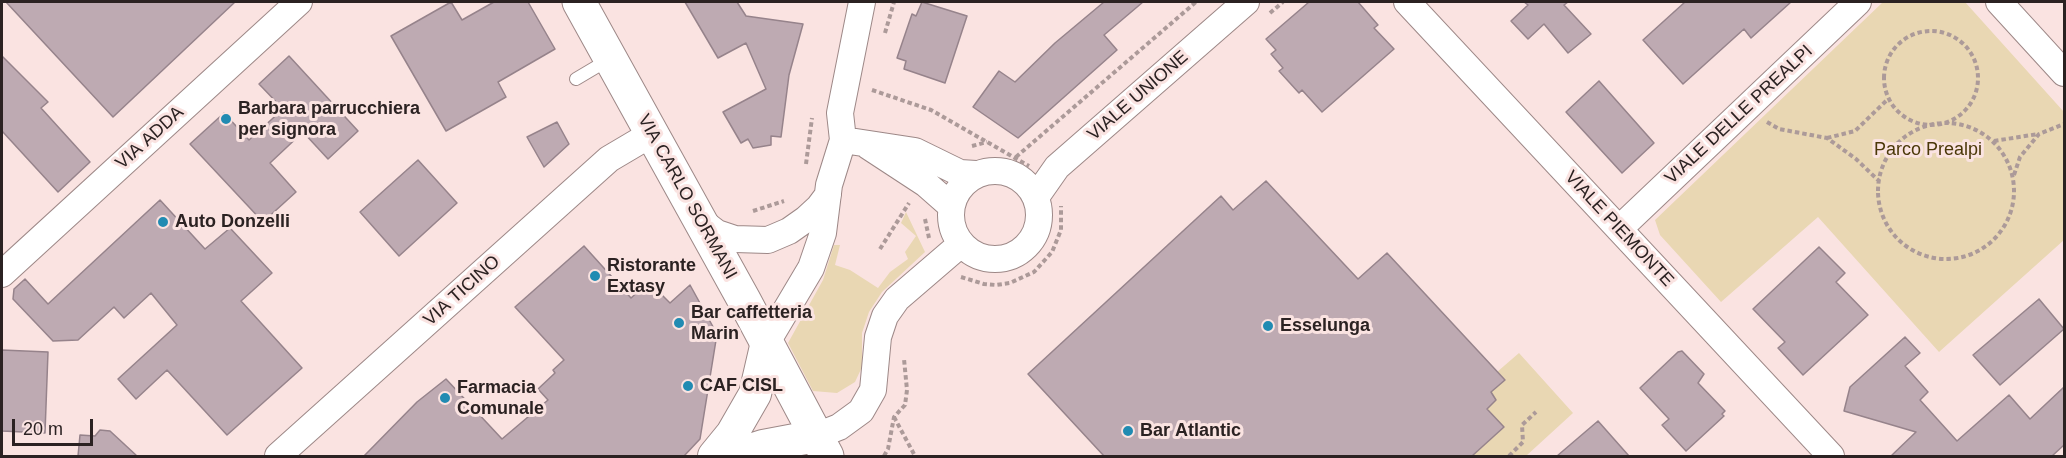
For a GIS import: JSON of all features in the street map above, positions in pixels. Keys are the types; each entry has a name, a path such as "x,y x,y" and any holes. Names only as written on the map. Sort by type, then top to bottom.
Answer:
{"main road":[{"name":"VIA CARLO SORMANI","path":"579,2 767,342 821,446"}],"street":[{"name":"VIA ADDA","path":"2,274 299,2"},
{"path":"862,2 840,113 854,142 926,184 951,206"},
{"name":"VIALE PIEMONTE","path":"1407,2 1831,456"},
{"name":"VIALE DELLE PREALPI","path":"1619,229 1858,2"},
{"path":"1999,2 2064,73"},
{"name":"VIALE UNIONE","path":"1047,196 1057,167 1239,9"},
{"name":"VIA TICINO","path":"278,456 609,159 653,134"},
{"path":"854,142 915,151 960,173 976,174 993,170 1015,175 1047,196 1031,241 1016,254 989,259 977,255 961,244 952,227 951,206 960,187 976,174"},
{"path":"700,220 717,233 735,239 768,240 789,231 819,207 828,195 854,142"},
{"path":"714,456 732,434 755,394 767,342 811,268 823,233 828,195"},
{"path":"732,456 763,446 821,446 839,427 861,411 873,390 878,337 885,316 897,299 961,244"}],"lane":[{"path":"576,79 611,58"}],"path":[{"path":"869,90 924,107 1016,157 1196,2"},
{"path":"1239,9 1283,2"},
{"path":"1888,99 1884,83 1885,68 1891,53 1902,41 1916,33 1947,34 1961,42 1971,54 1977,69 1977,85 1972,100 1963,113 1950,122 1934,125 1914,131 1897,144 1885,161 1879,181 1879,203 1886,224 1899,241 1917,254 1938,259 1960,258 1981,251 1997,237 2009,219 2015,198 2013,176 2006,157 1994,141 1976,129 1955,123 1934,125 1907,119 1888,99"},
{"path":"1827,138 1855,130 1888,99"},
{"path":"805,173 814,106"},
{"path":"1748,107 1759,118 1779,129 1827,138 1856,159 1879,181"},
{"path":"1994,141 2039,134 2064,124"},
{"path":"2013,176 2020,157 2039,134"},
{"path":"959,276 978,283 996,285 1010,283 1034,272 1052,252 1061,230 1047,196"},
{"path":"753,211 792,198"},
{"path":"880,249 911,200 917,206"},
{"path":"1509,456 1523,442 1522,425 1536,412"},
{"path":"894,417 915,456"}],"green space":[{"name":"Parco Prealpi","path":"1883,2 1965,2 2064,112 2064,240 1939,352 1818,217 1721,302 1660,235 1655,220"},
{"path":"906,212 925,252 882,292 869,312 862,333 862,367 855,382 837,393 813,391 788,343 823,280 834,245 840,245 835,265 850,270 878,288 890,272 908,259 905,252 916,236 901,223"},
{"path":"1519,353 1573,413 1526,456 1472,456 1504,427 1487,409 1496,400 1491,392 1504,380 1497,372"}],"building":[{"path":"6,2 235,2 113,117"},
{"path":"451,2 462,20 494,2 528,2 555,49 498,82 506,97 446,131 391,36"},
{"path":"685,2 737,2 746,16 803,24 789,75 781,137 771,136 771,145 753,148 748,139 741,143 723,112 766,89 746,43 718,58"},
{"path":"922,2 967,16 945,83 904,69 906,61 897,58 912,14 916,16"},
{"path":"1104,2 1143,2 1104,35 1117,50 1018,138 973,107 999,71 1015,82 1055,43"},
{"path":"1309,2 1358,2 1378,25 1374,28 1394,49 1322,112 1302,90 1299,93 1279,71 1283,68 1271,54 1276,50 1266,39"},
{"path":"1524,2 1568,2 1564,5 1591,34 1568,53 1544,24 1528,39 1511,21 1528,5"},
{"path":"1685,2 1791,2 1751,38 1744,29 1683,84 1643,40"},
{"path":"2,56 48,102 41,108 90,162 58,192 2,131"},
{"path":"289,56 358,131 328,159 303,132 270,163 296,192 263,222 190,144 224,113 249,140 283,109 259,84"},
{"path":"1599,81 1654,143 1622,173 1566,112"},
{"path":"557,122 569,144 544,167 527,137"},
{"path":"418,160 457,203 399,256 360,212"},
{"name":"Esselunga","path":"1266,181 1358,279 1387,253 1505,380 1491,392 1496,400 1487,409 1504,427 1472,456 1104,456 1028,374 1221,196 1233,210"},
{"path":"160,200 205,249 230,228 272,273 241,301 302,368 227,435 167,370 136,399 118,379 177,325 151,293 124,318 114,307 78,340 53,341 13,299 14,289 25,279 48,304"},
{"path":"584,246 631,298 649,282 670,303 690,285 717,334 700,439 684,456 364,456 417,402 446,379 502,439 548,400 538,389 555,373 553,370 564,360 515,307"},
{"path":"1819,247 1845,273 1836,282 1868,315 1803,375 1778,348 1785,342 1753,309"},
{"path":"2039,299 2064,329 2000,385 1973,355"},
{"path":"1905,337 1920,353 1905,366 1928,392 1920,400 1957,441 2009,395 2030,419 2064,387 2064,445 2052,456 1891,456 1916,432 1844,411 1850,387"},
{"path":"2,350 48,352 45,433 2,431"},
{"path":"1682,351 1704,374 1698,383 1725,411 1722,414 1724,416 1686,451 1662,425 1669,419 1640,388 1678,352"},
{"path":"1598,421 1629,456 1557,456"},
{"path":"100,430 110,431 137,456 78,456 80,435 95,436"}],"place":[{"name":"Barbara parrucchiera per signora","path":"226,119"},
{"name":"Auto Donzelli","path":"163,222"},
{"name":"Ristorante Extasy","path":"595,276"},
{"name":"Bar caffetteria Marin","path":"679,323"},
{"name":"Esselunga","path":"1268,326"},
{"name":"CAF CISL","path":"688,386"},
{"name":"Farmacia Comunale","path":"445,398"},
{"name":"Bar Atlantic","path":"1128,431"}]}
